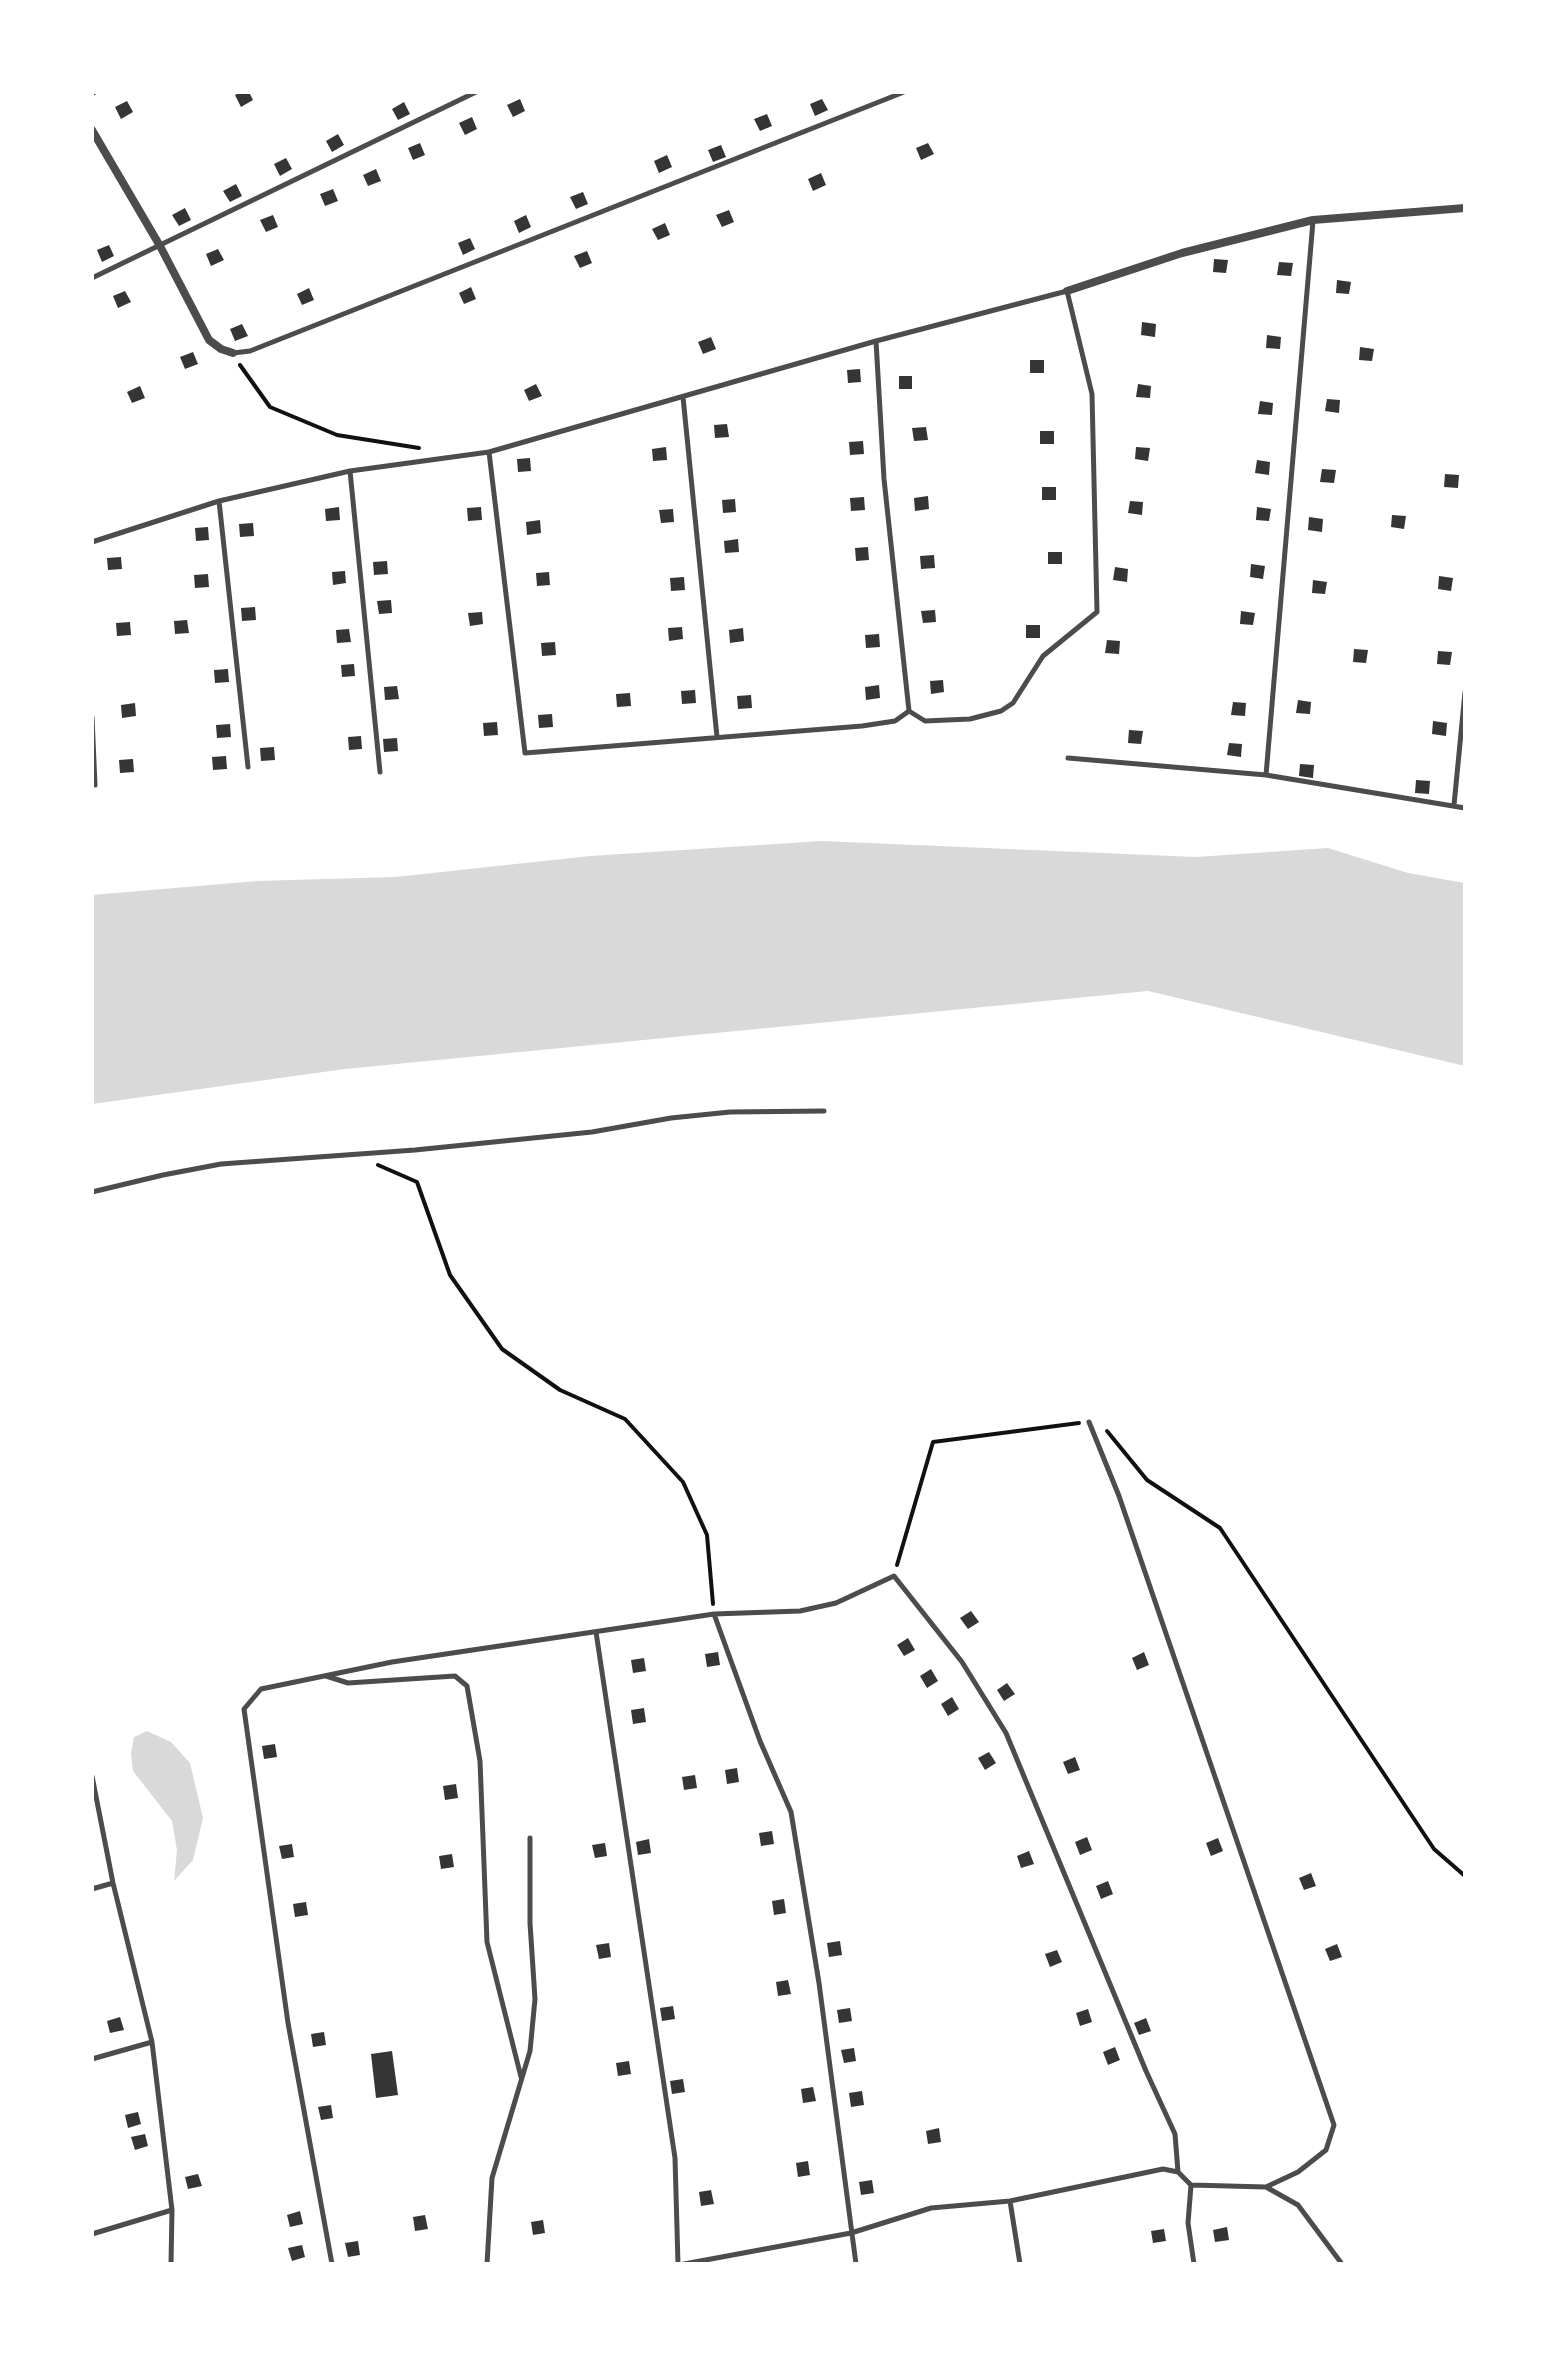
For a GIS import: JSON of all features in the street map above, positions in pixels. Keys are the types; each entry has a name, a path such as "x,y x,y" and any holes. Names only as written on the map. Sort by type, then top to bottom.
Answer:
{"street":[{"path":"92,130 160,246 209,340 233,353"},
{"path":"1067,291 1182,253 1313,220 1465,208"}],"lane":[{"path":"92,278 476,92"},
{"path":"233,353 250,351 904,92"},
{"path":"1266,775 1313,220"},
{"path":"92,542 219,501 350,471 489,452 876,341 1067,291 1092,394 1097,612 1043,656 1013,703 1001,711 970,719 925,721 909,711"},
{"path":"876,341 884,479 909,711"},
{"path":"683,397 717,737"},
{"path":"489,452 525,753 862,726 895,721 909,711"},
{"path":"350,471 380,772"},
{"path":"219,501 248,767"},
{"path":"1454,805 1465,692"},
{"path":"92,717 95,785"},
{"path":"1068,758 1266,775 1465,808"},
{"path":"92,1192 221,1164 354,1155 592,1132 671,1118 730,1112 824,1111"},
{"path":"596,1632 675,2158 681,2264 851,2233 931,2208 1010,2201 1163,2169 1178,2172 1191,2185 1266,2187 1298,2172 1326,2150 1334,2125 1119,1496 1089,1422"},
{"path":"332,2264 288,2023 244,1709 261,1689 392,1662 714,1614 800,1611 836,1603 894,1576 962,1662 1006,1733 1175,2134 1178,2172"},
{"path":"714,1614 760,1741 791,1812 819,1983 856,2264"},
{"path":"324,1676 348,1683 455,1676 467,1686 480,1761 487,1942 521,2077"},
{"path":"92,1776 113,1883 152,2042 172,2210 171,2264"},
{"path":"487,2264 492,2178 530,2051 535,1999 530,1923 530,1838"},
{"path":"92,1889 113,1883"},
{"path":"92,2059 152,2042"},
{"path":"1191,2185 1188,2223 1194,2264"},
{"path":"1266,2187 1298,2205 1342,2264"},
{"path":"1010,2201 1020,2264"},
{"path":"92,2234 172,2210"}],"path":[{"path":"233,353 245,375 270,407 337,435 421,448"},
{"path":"354,1155 417,1182 450,1275 502,1349 560,1390 625,1419 683,1482 707,1535 714,1614"},
{"path":"894,1576 933,1442 1098,1421 1147,1480 1220,1528 1434,1849 1465,1876"}],"shaded area":[{"path":"822,841 1196,857 1328,848 1408,873 1465,883 1465,1066 1148,991 345,1069 92,1104 92,895 257,881 395,877 590,856"},
{"path":"147,1731 171,1742 190,1763 203,1818 193,1860 174,1881 177,1850 172,1821 133,1771 131,1754 134,1737"}],"building":[{"path":"249,92 253,100 241,107 235,95"},
{"path":"520,99 525,111 513,117 507,105"},
{"path":"822,99 828,110 815,116 810,104"},
{"path":"127,101 133,112 121,119 115,107"},
{"path":"404,102 410,114 398,120 392,109"},
{"path":"767,114 772,126 760,131 754,119"},
{"path":"472,117 477,129 465,135 459,123"},
{"path":"338,134 344,145 332,152 326,141"},
{"path":"420,143 425,155 413,160 408,148"},
{"path":"928,143 934,154 921,160 916,148"},
{"path":"721,145 726,157 713,162 708,150"},
{"path":"667,155 672,167 659,173 654,161"},
{"path":"286,158 292,169 280,176 274,164"},
{"path":"376,169 381,181 368,186 363,175"},
{"path":"821,173 826,185 813,191 808,179"},
{"path":"236,184 242,196 230,202 223,191"},
{"path":"333,189 338,201 325,206 320,194"},
{"path":"583,192 588,204 576,209 570,197"},
{"path":"185,208 191,220 179,226 172,215"},
{"path":"729,210 734,222 722,227 716,215"},
{"path":"273,215 278,227 266,232 260,220"},
{"path":"526,215 531,227 519,233 514,221"},
{"path":"665,223 670,235 658,240 652,229"},
{"path":"470,238 475,249 463,255 458,243"},
{"path":"109,245 114,256 102,262 97,250"},
{"path":"218,249 224,260 211,266 206,254"},
{"path":"587,251 592,263 580,268 574,256"},
{"path":"1214,259 1228,260 1226,273 1213,272"},
{"path":"1279,262 1293,263 1291,276 1277,275"},
{"path":"1337,280 1351,282 1349,294 1336,293"},
{"path":"471,287 476,299 464,304 459,293"},
{"path":"309,288 314,300 302,305 297,294"},
{"path":"125,291 131,302 118,308 113,296"},
{"path":"1142,322 1156,324 1155,337 1141,335"},
{"path":"242,324 248,336 235,341 230,329"},
{"path":"1267,335 1281,337 1280,349 1266,348"},
{"path":"711,337 716,349 703,354 698,342"},
{"path":"1360,347 1374,349 1372,361 1359,360"},
{"path":"193,352 198,364 185,369 180,357"},
{"path":"1030,360 1044,360 1044,373 1030,373"},
{"path":"860,369 861,382 848,383 847,370"},
{"path":"899,376 912,376 912,389 899,389"},
{"path":"536,384 542,396 529,401 524,390"},
{"path":"1138,384 1151,386 1150,398 1136,397"},
{"path":"140,386 145,398 132,403 127,392"},
{"path":"1327,399 1340,400 1339,413 1325,411"},
{"path":"1260,401 1273,403 1272,415 1258,414"},
{"path":"727,424 729,437 715,438 714,425"},
{"path":"926,427 928,440 914,441 912,428"},
{"path":"1040,431 1054,431 1054,444 1040,444"},
{"path":"863,441 864,454 850,455 849,442"},
{"path":"666,447 667,460 653,461 652,449"},
{"path":"1136,447 1150,448 1148,461 1135,459"},
{"path":"530,458 531,471 518,472 517,459"},
{"path":"1257,460 1270,462 1269,475 1255,473"},
{"path":"1322,469 1336,470 1334,483 1320,482"},
{"path":"1445,474 1459,475 1458,488 1444,487"},
{"path":"1042,487 1056,487 1056,500 1042,500"},
{"path":"928,496 929,509 915,511 914,498"},
{"path":"864,497 865,510 851,511 850,498"},
{"path":"735,499 736,512 723,513 722,500"},
{"path":"1130,501 1143,502 1142,515 1128,513"},
{"path":"339,507 340,520 326,521 325,509"},
{"path":"481,507 482,520 468,521 467,508"},
{"path":"1257,507 1271,509 1269,521 1256,520"},
{"path":"673,509 674,522 661,523 659,510"},
{"path":"1392,515 1406,516 1404,529 1391,527"},
{"path":"1309,517 1323,519 1322,532 1308,530"},
{"path":"540,520 541,533 527,535 526,522"},
{"path":"253,523 254,536 240,537 239,524"},
{"path":"208,527 209,540 196,541 195,528"},
{"path":"738,539 739,552 725,553 724,541"},
{"path":"868,547 869,560 856,561 855,548"},
{"path":"1048,552 1062,552 1062,564 1048,564"},
{"path":"934,555 935,568 921,569 920,556"},
{"path":"121,557 122,569 108,570 107,558"},
{"path":"387,561 388,574 374,575 373,562"},
{"path":"1251,564 1265,566 1263,579 1250,577"},
{"path":"1115,567 1128,569 1127,582 1113,580"},
{"path":"345,571 346,583 333,585 332,572"},
{"path":"549,572 550,585 537,586 536,573"},
{"path":"208,574 209,587 195,588 194,575"},
{"path":"1439,576 1453,578 1451,591 1438,589"},
{"path":"684,577 685,590 671,591 670,578"},
{"path":"1313,580 1327,582 1325,594 1312,593"},
{"path":"391,600 392,613 379,614 377,601"},
{"path":"255,607 256,620 242,621 241,608"},
{"path":"935,610 936,622 923,623 921,611"},
{"path":"1241,611 1255,613 1253,625 1240,624"},
{"path":"482,612 483,624 470,626 468,613"},
{"path":"187,620 189,633 175,634 174,621"},
{"path":"130,622 131,635 117,636 116,623"},
{"path":"1026,625 1040,625 1040,638 1026,638"},
{"path":"682,627 683,639 669,641 668,628"},
{"path":"743,628 744,641 730,643 729,630"},
{"path":"349,629 351,642 337,643 336,630"},
{"path":"879,634 880,647 866,648 865,635"},
{"path":"1107,640 1120,641 1119,654 1105,653"},
{"path":"555,642 556,655 542,656 541,643"},
{"path":"1354,649 1368,650 1366,663 1353,662"},
{"path":"1438,651 1452,652 1450,665 1437,664"},
{"path":"354,664 355,676 342,677 341,665"},
{"path":"228,669 229,682 215,683 214,670"},
{"path":"943,680 944,692 931,694 930,681"},
{"path":"879,685 880,698 866,700 865,687"},
{"path":"397,686 399,699 385,700 384,687"},
{"path":"695,690 696,703 682,704 681,691"},
{"path":"630,693 631,706 617,707 616,694"},
{"path":"751,695 752,708 738,709 737,696"},
{"path":"1298,700 1311,702 1310,714 1296,713"},
{"path":"1233,702 1246,703 1245,716 1231,715"},
{"path":"135,703 136,716 122,718 121,705"},
{"path":"552,714 553,727 539,728 538,715"},
{"path":"1433,721 1447,723 1446,736 1432,734"},
{"path":"497,722 498,735 484,736 483,723"},
{"path":"230,724 231,737 217,738 216,725"},
{"path":"1129,730 1143,731 1141,744 1128,743"},
{"path":"361,736 362,749 349,750 348,737"},
{"path":"397,738 398,751 384,752 383,739"},
{"path":"1229,743 1242,744 1241,757 1227,755"},
{"path":"274,747 275,760 261,761 260,748"},
{"path":"226,756 227,769 213,770 212,757"},
{"path":"133,759 134,772 120,773 119,760"},
{"path":"1300,764 1314,765 1313,778 1299,776"},
{"path":"1416,780 1430,781 1429,794 1415,793"},
{"path":"971,1611 979,1622 968,1629 960,1618"},
{"path":"908,1638 915,1650 904,1656 897,1645"},
{"path":"718,1652 720,1665 707,1667 705,1654"},
{"path":"1144,1652 1149,1665 1137,1670 1132,1658"},
{"path":"644,1658 646,1671 633,1673 631,1660"},
{"path":"931,1669 938,1681 927,1688 920,1676"},
{"path":"1007,1683 1015,1694 1004,1701 997,1690"},
{"path":"952,1697 959,1709 948,1716 941,1704"},
{"path":"644,1708 646,1722 633,1724 631,1710"},
{"path":"275,1744 277,1757 264,1759 262,1746"},
{"path":"989,1752 996,1763 985,1770 978,1758"},
{"path":"1075,1757 1080,1770 1068,1774 1063,1762"},
{"path":"737,1768 739,1782 727,1784 725,1770"},
{"path":"695,1775 697,1788 684,1790 682,1777"},
{"path":"456,1784 458,1798 445,1800 443,1786"},
{"path":"772,1831 774,1844 761,1846 759,1833"},
{"path":"1087,1837 1092,1850 1080,1855 1075,1842"},
{"path":"1218,1838 1223,1851 1211,1856 1206,1843"},
{"path":"649,1839 651,1853 638,1855 636,1842"},
{"path":"605,1843 607,1856 595,1858 592,1845"},
{"path":"292,1844 294,1857 282,1859 279,1846"},
{"path":"1029,1851 1034,1864 1021,1868 1017,1856"},
{"path":"452,1854 454,1867 441,1869 439,1856"},
{"path":"1311,1873 1316,1886 1304,1890 1299,1878"},
{"path":"1108,1881 1113,1894 1101,1899 1096,1886"},
{"path":"784,1899 786,1913 774,1915 772,1901"},
{"path":"306,1902 308,1915 295,1917 293,1904"},
{"path":"840,1941 842,1955 829,1957 827,1943"},
{"path":"609,1943 611,1957 599,1959 596,1945"},
{"path":"1337,1944 1342,1957 1330,1961 1325,1949"},
{"path":"1057,1950 1062,1962 1050,1967 1045,1954"},
{"path":"788,1980 791,1994 778,1996 776,1982"},
{"path":"673,2006 675,2019 662,2021 660,2008"},
{"path":"850,2008 852,2021 839,2023 837,2010"},
{"path":"1088,2009 1092,2022 1080,2026 1076,2013"},
{"path":"120,2017 124,2030 110,2033 107,2021"},
{"path":"1146,2018 1151,2031 1139,2035 1134,2023"},
{"path":"324,2032 326,2045 313,2047 311,2034"},
{"path":"1115,2047 1120,2060 1108,2065 1103,2052"},
{"path":"854,2048 856,2061 844,2063 841,2050"},
{"path":"392,2051 398,2095 376,2098 371,2054"},
{"path":"629,2061 631,2074 618,2076 616,2063"},
{"path":"683,2079 685,2092 672,2094 670,2081"},
{"path":"813,2087 816,2101 803,2103 801,2089"},
{"path":"862,2091 864,2105 851,2107 849,2093"},
{"path":"331,2105 333,2118 321,2120 318,2107"},
{"path":"138,2112 141,2124 128,2128 125,2115"},
{"path":"939,2128 941,2142 928,2144 926,2131"},
{"path":"145,2134 148,2146 135,2150 131,2137"},
{"path":"808,2161 810,2175 798,2177 796,2163"},
{"path":"198,2174 202,2186 188,2189 185,2177"},
{"path":"872,2180 874,2193 861,2195 859,2182"},
{"path":"711,2190 714,2204 701,2206 699,2192"},
{"path":"300,2211 303,2224 290,2227 287,2215"},
{"path":"425,2215 428,2229 415,2231 413,2217"},
{"path":"543,2220 545,2233 533,2235 531,2222"},
{"path":"1227,2227 1229,2240 1215,2242 1213,2230"},
{"path":"1164,2229 1166,2241 1153,2243 1151,2231"},
{"path":"358,2241 360,2255 348,2257 345,2243"},
{"path":"302,2245 305,2257 292,2261 288,2248"}]}
